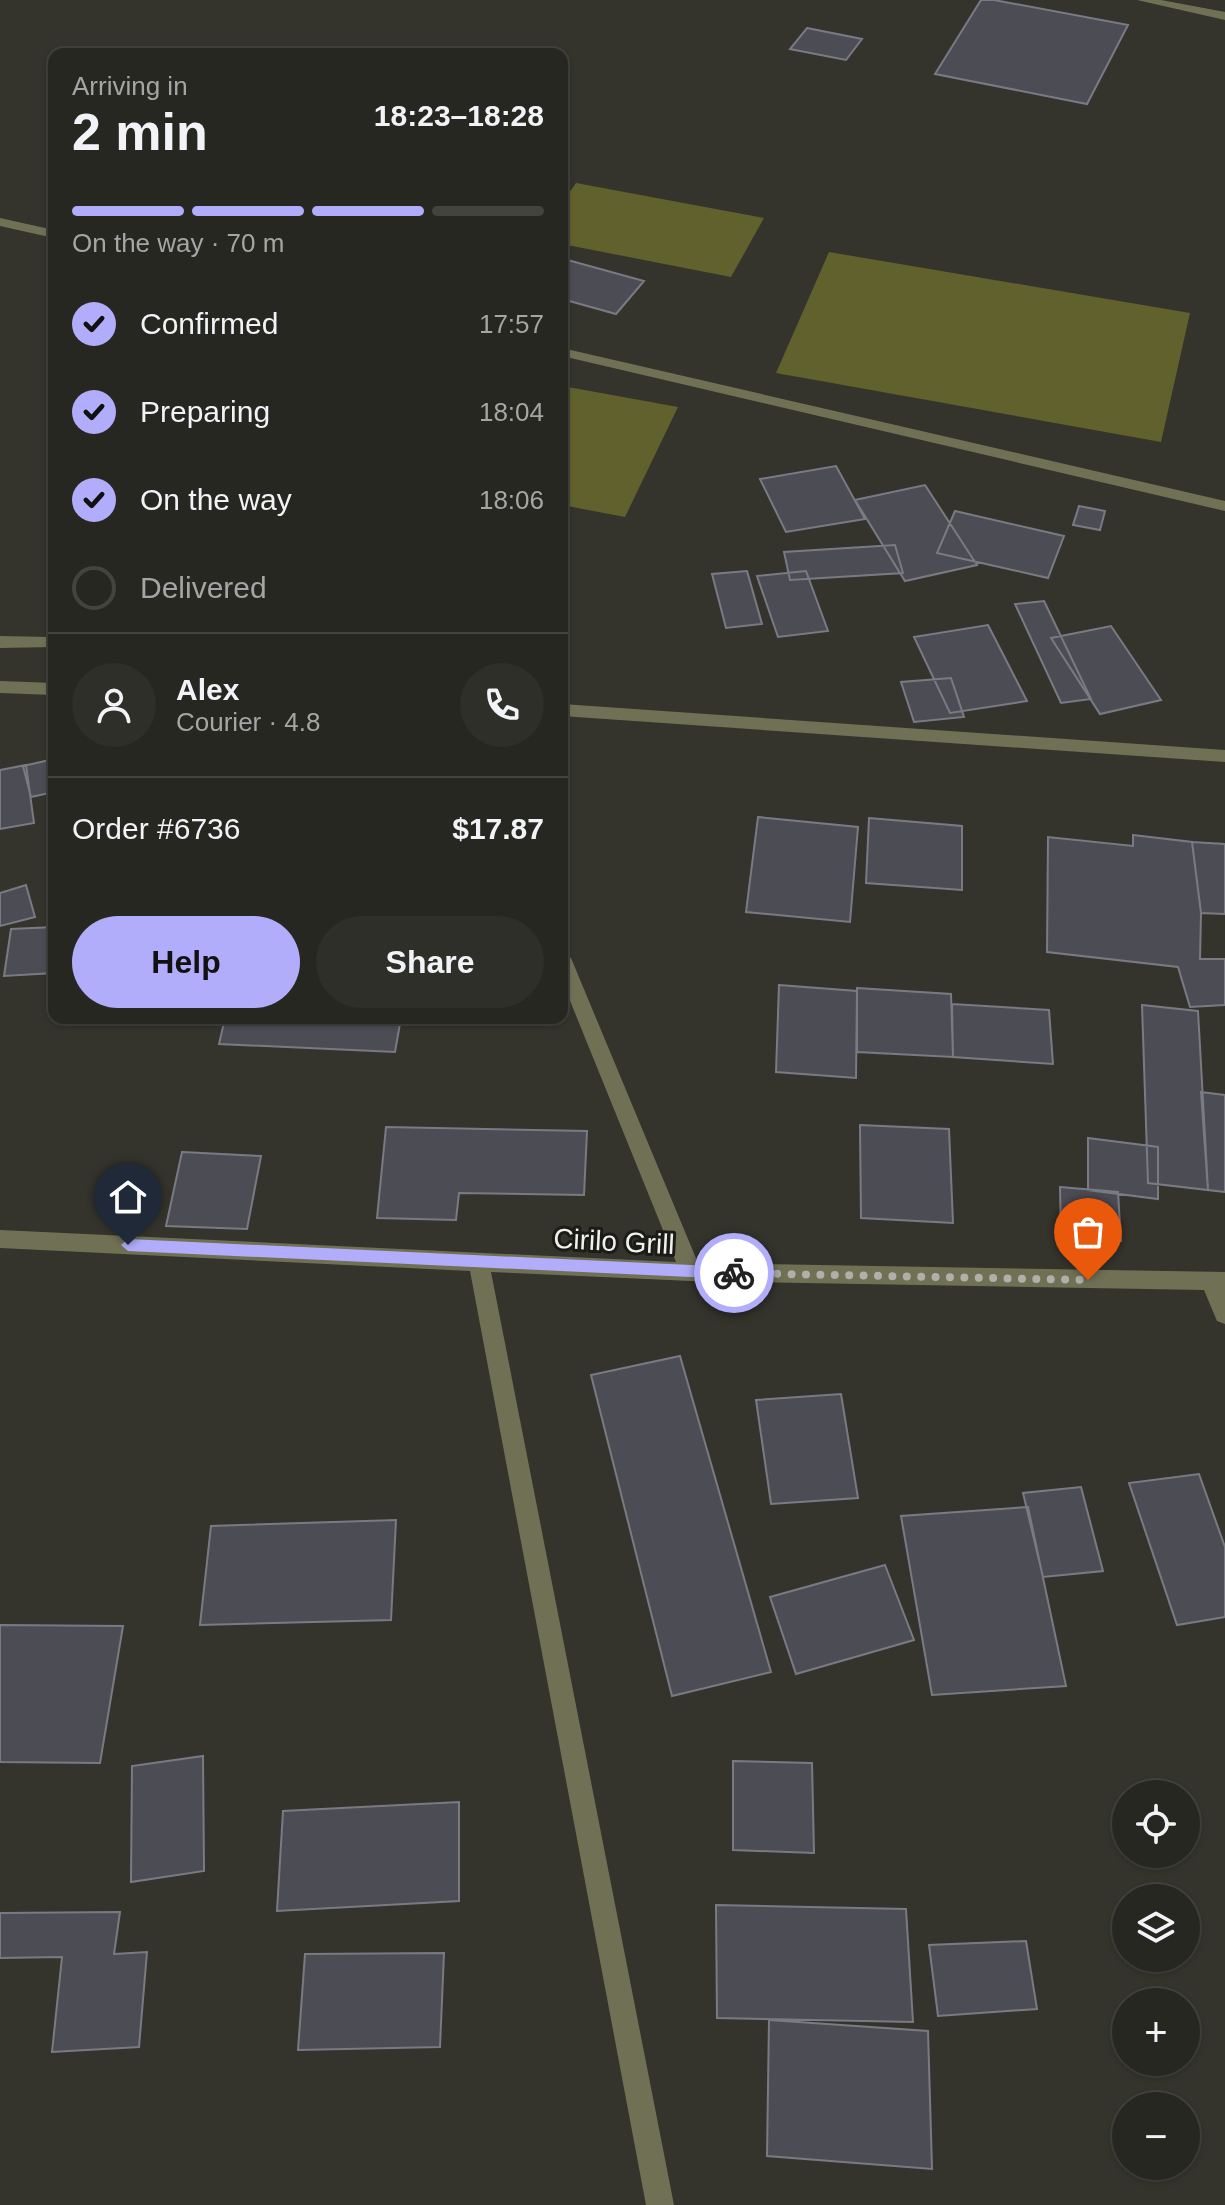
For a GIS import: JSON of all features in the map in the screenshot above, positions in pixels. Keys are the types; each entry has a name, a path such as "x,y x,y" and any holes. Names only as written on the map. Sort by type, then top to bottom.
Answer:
{"street":[{"path":"1143,0 1225,16"},
{"path":"0,222 48,233"},
{"path":"568,353 1219,505 1225,525"},
{"path":"0,642 48,643"},
{"path":"0,687 48,689"},
{"path":"568,710 1225,756"},
{"path":"568,973 691,1272"},
{"name":"Cirilo Grill","path":"0,1239 691,1272 1218,1282"},
{"path":"479,1263 660,2205"},
{"path":"1218,1282 1225,1314"}],"shaded area":[{"path":"576,183 764,218 731,277 568,245 568,194"},
{"path":"829,252 1190,313 1161,442 776,373"},
{"path":"568,387 678,407 625,517 568,506"}],"building":[{"path":"981,0 1128,25 1087,104 935,74"},
{"path":"807,28 862,39 846,60 790,49"},
{"path":"568,260 644,281 616,314 568,301"},
{"path":"836,466 865,519 786,532 760,479"},
{"path":"925,485 977,565 905,581 855,500"},
{"path":"1079,506 1105,511 1100,530 1073,525"},
{"path":"955,511 1064,536 1048,578 937,553"},
{"path":"895,545 903,573 790,580 784,552"},
{"path":"747,571 762,624 726,628 712,574"},
{"path":"806,571 828,631 778,637 757,576"},
{"path":"1044,601 1091,699 1061,703 1015,604"},
{"path":"988,625 1027,701 950,713 914,637"},
{"path":"1111,626 1161,700 1100,714 1051,638"},
{"path":"951,678 964,717 914,722 901,682"},
{"path":"48,760 48,793 31,797 23,766"},
{"path":"26,765 34,823 0,829 0,770"},
{"path":"758,817 858,827 850,922 746,912"},
{"path":"869,818 962,826 962,890 866,883"},
{"path":"1133,835 1192,842 1201,913 1200,959 1225,959 1225,1005 1190,1007 1178,967 1047,952 1048,837 1133,846"},
{"path":"1192,842 1225,844 1225,914 1201,913"},
{"path":"26,885 35,917 0,926 0,893"},
{"path":"48,927 48,973 4,976 11,929"},
{"path":"779,985 857,991 856,1078 776,1072"},
{"path":"857,988 951,994 953,1057 857,1052"},
{"path":"952,1004 1049,1010 1053,1064 953,1057"},
{"path":"1142,1005 1198,1011 1208,1190 1148,1183"},
{"path":"224,1024 400,1024 395,1052 219,1044"},
{"path":"1201,1092 1225,1095 1225,1192 1208,1190"},
{"path":"860,1125 949,1129 953,1223 861,1218"},
{"path":"386,1127 587,1131 584,1195 459,1193 456,1220 377,1218"},
{"path":"1088,1138 1158,1147 1158,1199 1088,1190"},
{"path":"182,1152 261,1156 247,1229 166,1226"},
{"path":"1060,1187 1118,1192 1121,1241 1061,1236"},
{"path":"680,1356 771,1672 672,1696 591,1375"},
{"path":"841,1394 858,1498 771,1504 756,1400"},
{"path":"1199,1474 1225,1547 1225,1617 1177,1625 1129,1483"},
{"path":"1081,1487 1103,1571 1043,1577 1023,1493"},
{"path":"1028,1507 1066,1686 932,1695 901,1516"},
{"path":"396,1520 391,1620 200,1625 211,1526"},
{"path":"885,1565 914,1640 796,1674 770,1597"},
{"path":"0,1625 123,1626 100,1763 0,1762"},
{"path":"203,1756 204,1871 131,1882 132,1766"},
{"path":"733,1761 812,1763 814,1853 733,1850"},
{"path":"459,1802 459,1901 277,1911 283,1811"},
{"path":"716,1905 906,1909 913,2022 717,2018"},
{"path":"120,1912 114,1954 147,1952 139,2047 52,2052 62,1957 0,1958 0,1913"},
{"path":"1026,1941 1037,2009 938,2016 929,1945"},
{"path":"444,1953 440,2047 298,2050 305,1954"},
{"path":"769,2020 928,2031 932,2169 767,2156"}],"way so far":[{"path":"734,1273 1088,1280"}],"route":[{"path":"128,1245 734,1273"}]}
